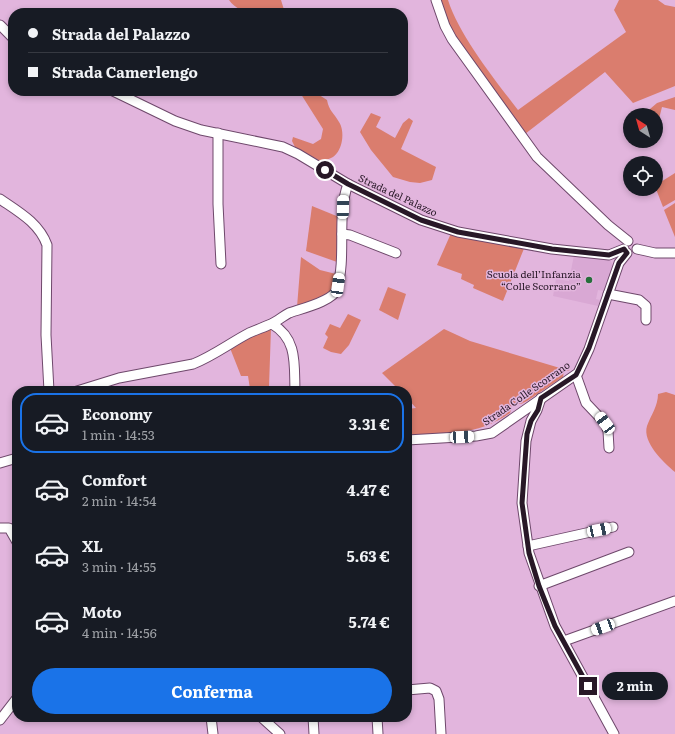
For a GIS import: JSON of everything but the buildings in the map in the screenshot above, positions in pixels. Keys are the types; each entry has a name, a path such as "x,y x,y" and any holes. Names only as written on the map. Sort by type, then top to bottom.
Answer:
{"street":[{"path":"436,0 445,26 452,39 528,146 550,171 574,191 618,233 626,247"},
{"path":"0,25 8,33"},
{"name":"Strada del Palazzo","path":"123,96 175,121 218,133 283,147 348,184 421,220 458,232 552,249 609,255 626,247 634,253 637,249 675,253"},
{"path":"218,133 218,204 222,264"},
{"path":"93,386 119,378 193,364 204,360 250,333 272,324 289,313 309,308 336,291 340,266 343,199 348,184"},
{"path":"0,199 33,222 43,234 47,245 46,335 49,386"},
{"path":"342,234 350,235 396,253"},
{"name":"Strada Colle Scorrano","path":"412,440 486,435 496,430 576,375 589,348 626,247"},
{"path":"608,294 639,300 646,306 646,320"},
{"path":"272,324 284,332 290,342 295,386"},
{"path":"576,375 586,403 605,423 608,431 609,448"},
{"path":"541,398 527,434 522,503 528,546 539,586 555,626 614,734"},
{"path":"0,463 12,459"},
{"path":"528,546 613,527"},
{"path":"0,528 9,528 12,533"},
{"path":"539,586 629,552"},
{"path":"564,641 675,601"},
{"path":"412,690 430,688 436,691 439,697 441,734"},
{"path":"0,720 12,704"},
{"path":"212,722 213,734"},
{"path":"267,722 280,734"},
{"path":"313,722 314,734"},
{"path":"377,722 378,734"}],"shaded area":[{"path":"229,0 281,0 283,8 238,8"},
{"path":"440,0 448,0 460,28 518,110 626,32 614,10 619,0 658,0 665,5 675,7 675,86 633,103 605,72 525,134 454,35"},
{"path":"302,96 321,96 327,100 330,109 341,126 342,140 336,154 322,162 295,147 292,141 293,137 313,144 321,139 323,129"},
{"path":"675,97 675,110 662,107 651,108 657,103"},
{"path":"371,113 381,117 376,127 395,138 403,123 409,118 413,121 401,149 436,167 432,180 420,183 393,177 371,150 360,132"},
{"path":"675,173 675,200 663,207 659,196 663,196 663,181"},
{"path":"675,203 675,237 664,210"},
{"path":"312,206 339,217 337,262 306,251"},
{"path":"452,231 525,246 503,301 473,288 474,285 461,279 462,274 437,265"},
{"name":"Scuola dell’Infanzia “Colle Scorrano”","path":"574,255 609,257 613,266 604,291 598,290 596,299 600,300 598,306 553,296 556,279 569,281"},
{"path":"301,257 320,270 336,274 331,292 297,307"},
{"path":"388,287 406,294 398,320 379,310"},
{"path":"348,314 361,320 349,345 341,354 331,352 323,348 328,337 325,334 330,324 340,328"},
{"path":"271,328 269,386 250,386 248,376 241,376 230,348 247,337"},
{"path":"444,329 470,341 570,371 564,371 563,377 527,401 521,404 515,403 512,406 510,413 485,426 460,432 412,436 412,408 416,408 412,404 412,386 395,386 382,373"},
{"path":"666,392 675,395 675,472 655,452 646,432 657,403 658,394"}],"place":[{"name":"Scuola dell’Infanzia “Colle Scorrano”","path":"589,280"}],"route":[{"path":"325,170 348,184 421,220 458,232 552,249 609,255 624,249 627,253 619,263 589,348 579,370 576,375 541,398 538,410 531,421 526,440 522,503 529,553 539,586 555,626 588,686"}]}
